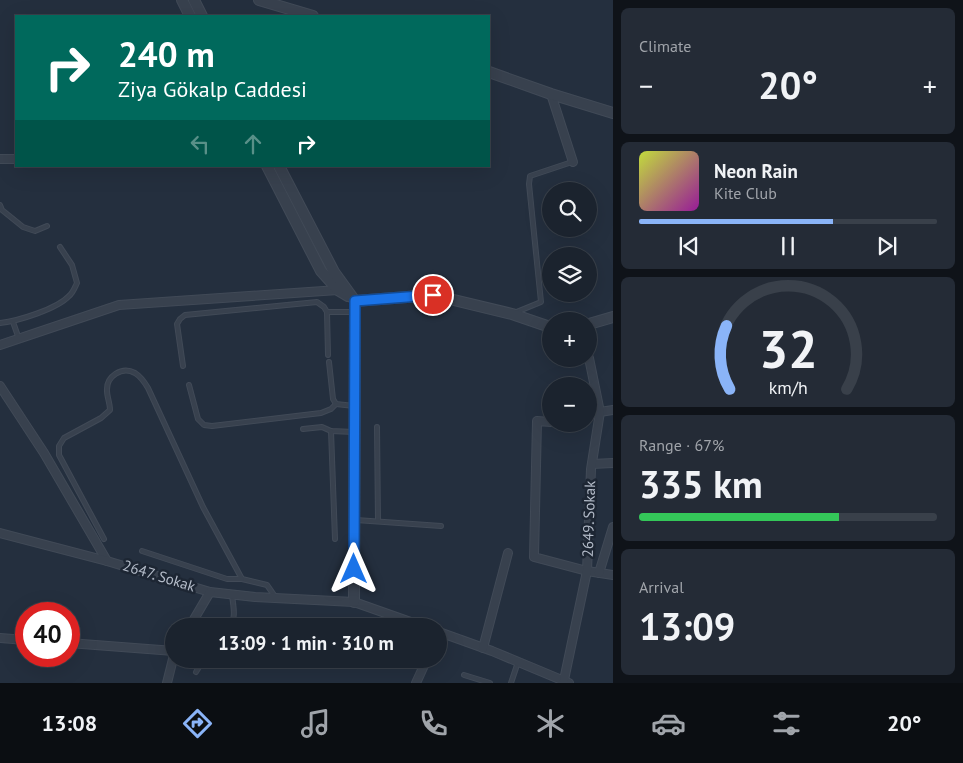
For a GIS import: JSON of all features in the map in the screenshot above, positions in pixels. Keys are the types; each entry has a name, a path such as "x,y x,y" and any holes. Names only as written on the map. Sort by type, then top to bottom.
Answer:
{"street":[{"path":"182,0 190,15"},
{"path":"194,0 202,15"},
{"path":"259,0 310,15"},
{"path":"490,72 613,113"},
{"path":"551,94 573,162"},
{"path":"0,159 15,159"},
{"path":"268,167 321,271 338,290 355,301 433,295 512,314 542,324"},
{"path":"281,167 334,272 355,301 354,602"},
{"path":"0,345 119,305 338,290"},
{"path":"597,322 613,317"},
{"name":"2649. Sokak","path":"565,682 587,571 592,464 600,412 591,367"},
{"path":"0,386 44,452 107,561"},
{"path":"600,412 613,410"},
{"path":"542,421 537,421 534,557 587,571 613,575"},
{"path":"592,464 613,463"},
{"path":"598,573 613,527"},
{"name":"2647. Sokak","path":"0,533 107,561 210,592 276,598"},
{"path":"482,648 508,553"},
{"path":"195,618 210,592"},
{"path":"276,598 354,602 399,618"},
{"path":"447,636 565,682"},
{"path":"0,638 15,639"},
{"path":"80,644 165,650"},
{"path":"167,683 171,668"},
{"path":"416,683 423,668"}],"lane":[{"path":"512,314 541,302 529,184 530,176 573,162"},
{"path":"0,206 2,210 23,227 35,231 47,226"},
{"path":"0,323 13,322 59,304 71,295 77,282 72,265 60,247"},
{"path":"183,366 177,324 185,315 317,302 324,306 328,312 328,355"},
{"path":"328,312 355,312"},
{"path":"13,322 18,339"},
{"path":"329,362 333,398 336,404"},
{"path":"104,540 59,455 59,446 64,438 100,418 110,410 107,391 108,382 114,374 125,370 136,373 148,388 203,507 242,579"},
{"path":"189,385 198,419 204,425 212,426 322,413 331,409 336,404"},
{"path":"336,404 354,406"},
{"path":"377,427 378,522"},
{"path":"303,429 322,428 331,431 354,432"},
{"path":"331,431 335,539"},
{"path":"354,520 441,526"},
{"path":"142,551 227,579 242,579 267,585 276,598"},
{"path":"232,594 234,618"},
{"path":"512,683 518,662"},
{"path":"196,672 198,668"},
{"path":"464,675 490,683"}],"route":[{"path":"354,569 355,301 433,295"}]}
